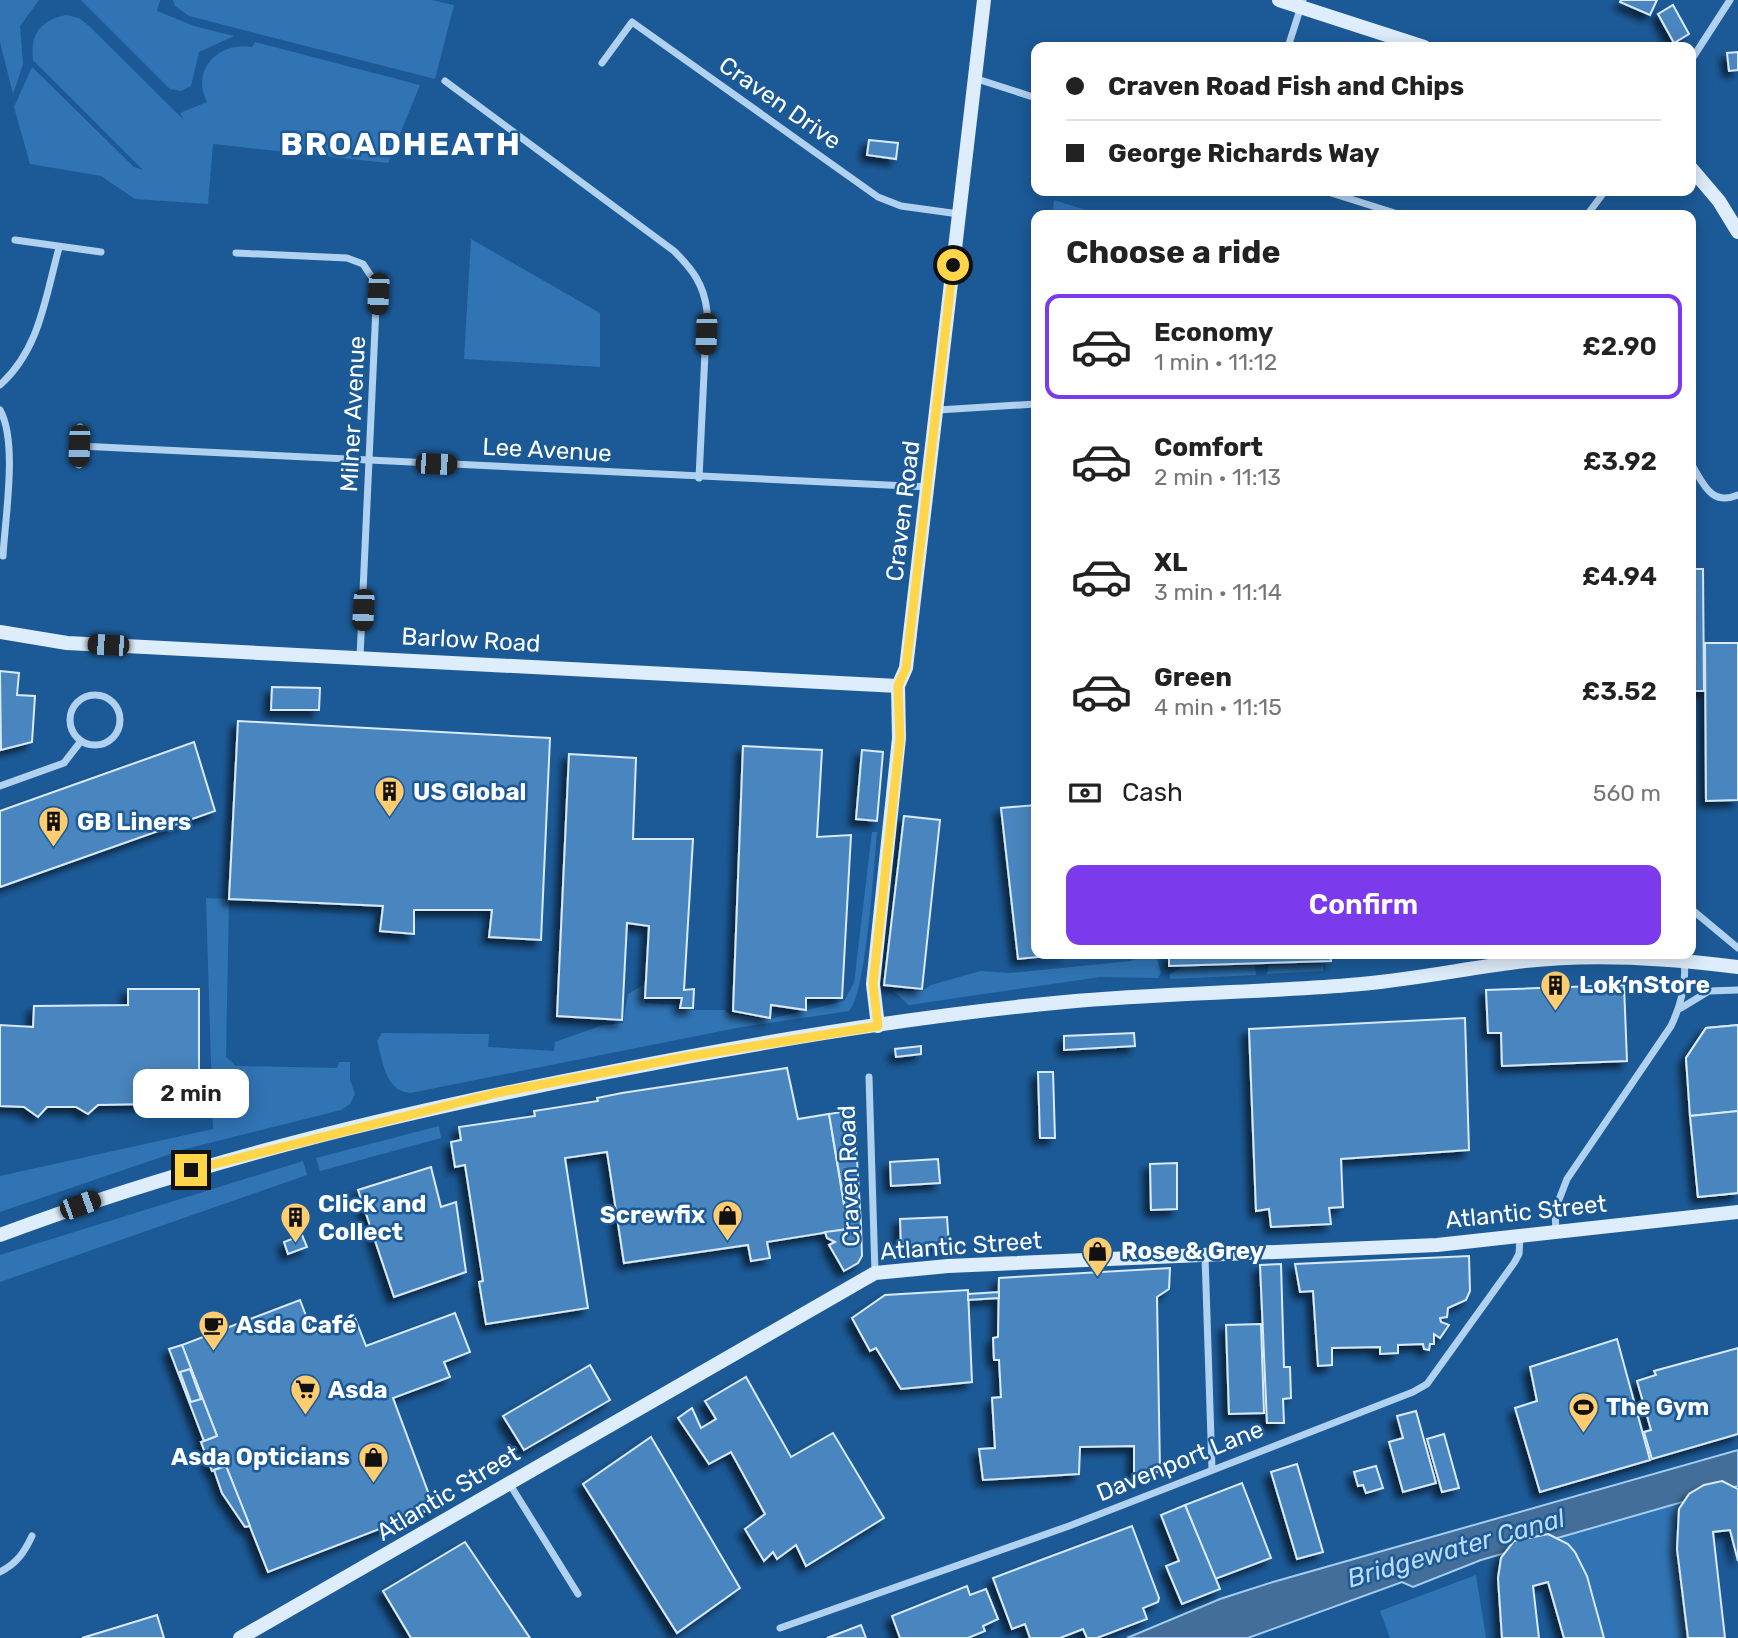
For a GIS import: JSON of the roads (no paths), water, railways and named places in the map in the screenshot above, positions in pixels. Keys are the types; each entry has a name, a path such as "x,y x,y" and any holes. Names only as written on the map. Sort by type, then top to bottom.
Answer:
{"street":[{"name":"Craven Road","path":"878,1026 873,984 900,738 898,686 906,668 930,487 984,0"},
{"path":"1279,0 1301,4 1410,42"},
{"path":"1696,53 1730,0"},
{"path":"1290,42 1301,4"},
{"name":"Craven Drive","path":"602,63 632,22 878,197 901,206 959,214"},
{"path":"974,78 1031,96"},
{"path":"445,81 674,251 701,283 707,311 699,478"},
{"path":"1696,174 1719,201 1738,232"},
{"path":"1341,196 1385,210"},
{"path":"15,240 101,252"},
{"path":"0,385 18,369 32,346 59,248"},
{"name":"Milner Avenue","path":"236,253 347,258 363,264 374,277 378,294 360,657"},
{"path":"938,410 1031,404"},
{"path":"0,410 5,418 8,447 3,555"},
{"path":"79,465 80,427"},
{"name":"Lee Avenue","path":"79,446 699,478 930,487"},
{"path":"1696,472 1710,494 1734,496"},
{"name":"Barlow Road","path":"0,632 67,643 898,686"},
{"path":"95,695 110,700 120,714 118,731 113,738 98,745 81,741 71,721 75,706 80,700 95,695"},
{"path":"0,786 64,763 81,741"},
{"path":"1696,913 1738,947"},
{"path":"1529,961 1534,959"},
{"path":"0,1235 98,1199 191,1170 497,1093 691,1056 878,1026 1069,1001 1349,985 1529,961 1578,959"},
{"path":"1556,1233 1555,1210 1567,1179 1648,1062 1678,1011 1685,980 1684,959"},
{"path":"1695,959 1738,967"},
{"path":"1678,1011 1701,993 1718,989 1738,990"},
{"name":"Craven Road","path":"869,1077 875,1273"},
{"name":"Atlantic Street","path":"240,1638 347,1579 875,1273 948,1266 1423,1246 1738,1212"},
{"name":"Davenport Lane","path":"780,1629 1069,1526 1427,1384 1514,1263 1519,1254 1520,1237"},
{"path":"1205,1256 1212,1469"},
{"path":"509,1483 578,1594"},
{"path":"0,1572 13,1566 24,1553 32,1536"}],"water":[{"name":"Bridgewater Canal","path":"1738,1450 1738,1486 1481,1560 1413,1587 1402,1582 1248,1638 1127,1638 1220,1599 1273,1582"}],"place":[{"name":"US Global","path":"390,819"},
{"name":"GB Liners","path":"54,849"},
{"name":"Lok’nStore","path":"1556,1012"},
{"name":"Screwfix","path":"728,1242"},
{"name":"Click and Collect","path":"295,1245"},
{"name":"Rose & Grey","path":"1098,1278"},
{"name":"Asda Café","path":"213,1352"},
{"name":"Asda","path":"305,1417"},
{"name":"The Gym","path":"1583,1434"},
{"name":"Asda Opticians","path":"373,1484"}],"district":[{"name":"BROADHEATH","path":"401,144"}]}
